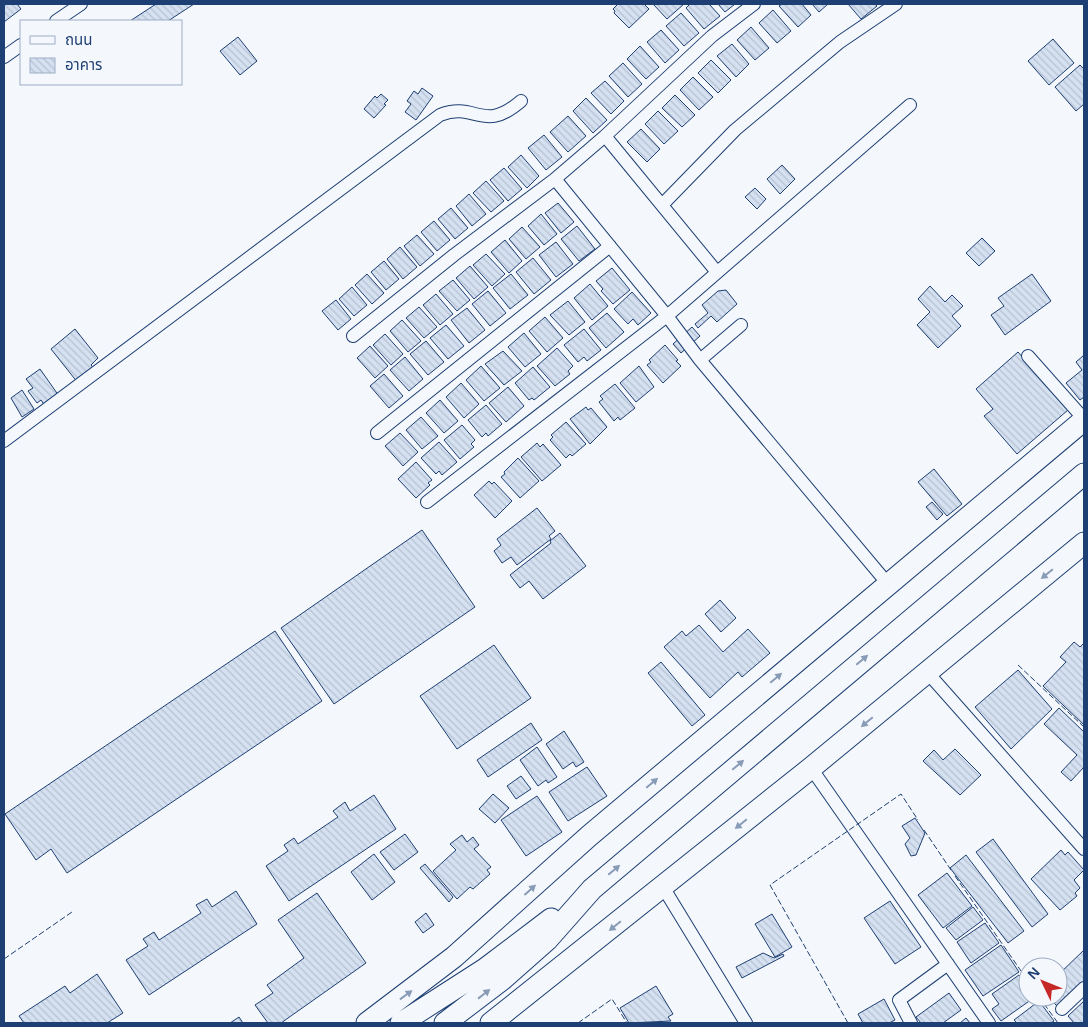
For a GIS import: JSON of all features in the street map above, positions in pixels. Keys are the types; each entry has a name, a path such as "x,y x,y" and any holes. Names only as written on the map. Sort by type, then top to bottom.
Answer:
{"highway":[{"path":"367,1023 454,957 589,836 1084,419"},
{"path":"401,1023 485,969 592,889 1084,474"},
{"path":"491,1023 539,987 811,768 1084,543"},
{"path":"445,1023 504,978 547,940 592,889"},
{"path":"502,1023 539,987"}],"street":[{"path":"58,20 82,4"},
{"path":"353,336 454,255 555,179 605,136 712,36 754,4"},
{"path":"662,205 735,130 840,42 896,4"},
{"path":"4,57 20,46"},
{"path":"4,442 440,115 460,112 486,117 501,115 521,100"},
{"path":"427,502 667,316 716,271 910,105"},
{"path":"605,136 716,271"},
{"path":"555,179 667,316 700,360 888,584"},
{"path":"377,433 610,246"},
{"path":"700,360 741,325"},
{"path":"1028,356 1084,419"},
{"path":"926,672 1084,849"},
{"path":"811,768 989,1023"},
{"path":"663,887 746,1023"},
{"path":"911,1023 899,1000 948,964"},
{"path":"1062,1009 1084,988"}],"building":[{"path":"4,4 17,4 21,9 4,22"},
{"path":"156,4 194,4 170,20 132,20"},
{"path":"618,4 644,4 649,9 629,28 614,13 613,9"},
{"path":"653,4 684,4 667,19"},
{"path":"690,4 709,4 720,16 704,29 686,8"},
{"path":"718,4 735,4 725,12"},
{"path":"782,4 802,4 811,15 798,27 779,6"},
{"path":"812,4 828,4 819,12"},
{"path":"848,4 875,4 877,6 861,19"},
{"path":"773,10 791,31 777,43 759,23"},
{"path":"681,13 699,33 684,46 666,26"},
{"path":"751,27 769,48 755,60 737,40"},
{"path":"661,30 679,50 665,63 647,42"},
{"path":"238,37 257,61 240,75 220,51"},
{"path":"1053,39 1074,63 1049,85 1028,61"},
{"path":"732,44 749,64 736,77 717,56"},
{"path":"640,46 659,67 646,79 627,59"},
{"path":"711,60 731,80 718,93 698,73"},
{"path":"623,63 642,84 628,97 609,76"},
{"path":"1080,65 1084,69 1084,104 1076,111 1055,87"},
{"path":"693,77 713,97 699,110 680,90"},
{"path":"605,81 624,101 611,114 591,93"},
{"path":"422,88 433,96 416,120 405,112 411,104 407,101 414,91 418,94"},
{"path":"381,94 388,100 374,118 364,109 375,96 377,98"},
{"path":"675,95 695,115 682,127 662,108"},
{"path":"586,98 607,120 593,133 573,111"},
{"path":"658,111 678,131 664,144 645,124"},
{"path":"568,116 586,136 568,152 550,132"},
{"path":"641,129 660,149 647,162 627,142"},
{"path":"544,135 562,157 546,170 528,148"},
{"path":"521,155 539,176 527,188 508,167"},
{"path":"782,165 795,179 780,194 767,179"},
{"path":"504,168 522,189 508,201 490,180"},
{"path":"486,181 504,201 491,212 473,193"},
{"path":"755,188 766,199 757,209 745,197"},
{"path":"469,194 486,214 472,226 456,206"},
{"path":"558,203 574,222 561,233 545,213"},
{"path":"451,208 468,228 455,239 438,219"},
{"path":"541,214 557,234 544,245 528,226"},
{"path":"434,221 450,240 437,251 421,232"},
{"path":"577,226 595,249 579,261 561,239"},
{"path":"522,227 540,247 526,259 509,239"},
{"path":"417,235 434,254 420,266 404,246"},
{"path":"982,238 995,251 979,266 966,253"},
{"path":"505,240 522,261 509,273 491,252"},
{"path":"556,242 573,264 556,277 539,255"},
{"path":"400,247 417,267 403,279 387,259"},
{"path":"486,254 505,274 492,286 473,265"},
{"path":"533,258 551,280 534,294 516,272"},
{"path":"384,261 399,279 386,290 371,272"},
{"path":"470,266 488,287 474,299 456,278"},
{"path":"612,268 630,290 613,304 601,291 603,289 596,281"},
{"path":"367,274 384,293 372,304 355,285"},
{"path":"511,274 528,295 510,309 493,288"},
{"path":"1032,274 1051,301 1005,335 991,315 1004,306 998,298"},
{"path":"453,280 470,300 457,311 439,291"},
{"path":"590,284 608,306 592,320 574,298"},
{"path":"930,286 945,302 952,295 963,306 952,316 961,326 938,348 917,325 930,312 918,299"},
{"path":"352,287 367,305 354,316 339,299"},
{"path":"726,290 737,304 717,322 711,316 698,328 695,324 708,313 702,305 718,291"},
{"path":"488,291 506,313 490,326 472,304"},
{"path":"632,292 651,313 638,325 633,319 628,324 614,309"},
{"path":"436,294 453,314 440,325 423,305"},
{"path":"336,300 351,319 338,330 322,311"},
{"path":"568,301 585,322 569,335 550,315"},
{"path":"419,307 437,327 424,338 406,318"},
{"path":"467,308 485,330 469,343 451,320"},
{"path":"607,313 624,332 606,348 589,328"},
{"path":"545,317 563,338 547,352 529,331"},
{"path":"402,320 421,341 408,352 390,331"},
{"path":"446,325 464,346 448,359 430,338"},
{"path":"692,327 700,336 681,353 673,344"},
{"path":"75,329 98,358 91,365 95,370 78,383 51,349"},
{"path":"584,329 601,350 587,361 584,357 578,362 564,345"},
{"path":"524,333 541,354 525,367 508,347"},
{"path":"385,334 403,354 391,365 373,345"},
{"path":"426,341 444,362 428,375 410,354"},
{"path":"665,345 681,366 663,383 647,365 651,362 649,360"},
{"path":"370,346 388,366 375,378 357,358"},
{"path":"557,348 573,366 568,371 570,374 555,386 537,366"},
{"path":"503,351 522,371 504,385 485,364"},
{"path":"1018,352 1068,410 1017,454 984,416 993,409 976,389"},
{"path":"1084,355 1084,397 1080,400 1066,383 1082,370 1076,362"},
{"path":"405,357 423,379 409,391 390,370"},
{"path":"481,366 500,388 484,401 466,380"},
{"path":"639,366 654,387 636,402 620,383"},
{"path":"533,367 550,387 534,400 532,398 529,400 515,383"},
{"path":"40,369 59,396 45,406 41,400 37,403 28,391 33,388 26,379"},
{"path":"384,374 403,396 389,408 370,386"},
{"path":"461,383 479,404 464,418 446,397"},
{"path":"615,384 635,408 620,420 618,417 614,421 599,402 603,399 600,396"},
{"path":"508,387 524,406 506,422 489,403"},
{"path":"22,390 34,409 22,417 11,398"},
{"path":"440,400 458,421 444,433 426,413"},
{"path":"486,405 502,424 488,436 486,433 482,437 468,420"},
{"path":"586,407 588,410 591,408 607,427 590,444 570,419"},
{"path":"421,417 438,436 422,449 406,430"},
{"path":"566,422 586,444 572,456 570,454 566,458 550,440 553,437 551,435"},
{"path":"462,425 475,440 471,444 474,447 460,459 444,440"},
{"path":"400,433 418,452 403,466 385,446"},
{"path":"439,442 457,462 442,475 439,471 436,474 421,458"},
{"path":"537,443 540,447 543,444 561,465 542,481 521,457"},
{"path":"518,458 539,481 520,498 501,477"},
{"path":"416,462 432,480 428,483 430,485 416,498 398,479"},
{"path":"934,469 962,504 947,516 918,482"},
{"path":"489,481 492,484 494,482 512,501 495,518 474,495"},
{"path":"932,502 943,514 937,520 926,507"},
{"path":"537,508 555,531 549,536 551,539 517,565 511,557 502,563 494,551 501,545 497,539"},
{"path":"422,530 475,607 334,704 281,628"},
{"path":"560,533 586,566 543,599 529,581 520,588 510,575 551,543 550,541"},
{"path":"720,600 736,618 721,632 705,614"},
{"path":"699,625 723,652 748,629 770,653 742,677 738,672 710,698 664,647 682,631 686,636"},
{"path":"275,631 322,701 67,873 51,849 36,860 5,814"},
{"path":"1074,642 1080,647 1084,643 1084,725 1043,686 1066,662 1060,657"},
{"path":"494,645 531,698 457,749 420,696"},
{"path":"661,662 705,715 692,726 648,673"},
{"path":"1018,670 1052,709 1011,749 975,707"},
{"path":"1059,708 1084,732 1084,767 1071,781 1061,772 1077,755 1044,724"},
{"path":"531,723 542,740 488,777 477,760"},
{"path":"564,731 584,762 576,767 573,762 563,769 546,744"},
{"path":"537,747 557,777 548,783 546,780 538,786 520,760"},
{"path":"955,749 981,775 960,795 923,761 934,750 943,760"},
{"path":"587,767 607,796 568,821 549,792"},
{"path":"521,776 531,789 516,799 507,786"},
{"path":"493,794 509,808 495,823 479,809"},
{"path":"374,795 396,829 289,901 266,866 288,851 284,845 294,838 298,844 338,817 333,811 345,802 350,811"},
{"path":"537,796 562,832 526,856 501,820"},
{"path":"915,818 925,833 916,855 911,856 905,844 910,838 902,826"},
{"path":"405,834 418,852 394,870 380,852"},
{"path":"462,835 467,842 473,837 479,845 474,849 491,867 487,870 490,874 473,889 470,887 457,899 433,871 456,850 450,844"},
{"path":"993,839 1048,914 1032,927 976,852"},
{"path":"1061,850 1065,855 1068,852 1084,870 1074,880 1080,888 1075,893 1077,896 1060,910 1031,879"},
{"path":"374,854 395,882 372,900 351,872"},
{"path":"966,855 1024,931 1008,943 950,868"},
{"path":"425,864 453,897 449,902 420,868"},
{"path":"947,873 972,906 943,928 918,895"},
{"path":"236,891 257,924 149,995 126,960 148,946 143,939 154,932 159,940 201,913 196,905 207,899 212,907"},
{"path":"317,893 366,963 281,1023 268,1023 255,1005 273,993 267,985 304,958 278,920"},
{"path":"890,901 921,947 895,964 864,918"},
{"path":"973,907 983,920 956,940 946,928"},
{"path":"426,913 434,925 423,933 415,922"},
{"path":"772,914 792,947 775,957 755,924"},
{"path":"985,923 999,943 971,963 957,942"},
{"path":"1001,945 1018,973 983,996 965,970"},
{"path":"1084,950 1084,981 1068,996 1068,965"},
{"path":"763,953 774,958 783,954 784,956 742,978 736,967"},
{"path":"97,974 123,1013 107,1023 24,1023 19,1016 65,986 70,993"},
{"path":"1018,976 1018,1007 1021,1007 1001,1021 992,1009 999,1004 992,994"},
{"path":"656,986 673,1014 668,1017 671,1021 629,1023 620,1008"},
{"path":"949,993 961,1010 943,1023 921,1023 916,1017"},
{"path":"884,999 895,1020 889,1023 863,1023 858,1014"},
{"path":"1084,1001 1084,1023 1074,1023 1068,1016"},
{"path":"1031,1007 1044,1007 1054,1021 1051,1023 1017,1023 1014,1020"},
{"path":"239,1017 243,1023 230,1023"},
{"path":"966,1018 970,1023 960,1023"}],"fence":[{"path":"1018,665 1084,727"},
{"path":"848,1023 770,885 901,794 918,820"},
{"path":"924,830 951,870"},
{"path":"955,876 1018,967"},
{"path":"4,959 72,912"},
{"path":"578,1023 612,999 627,1023"},
{"path":"1046,1007 1058,1023"}]}
